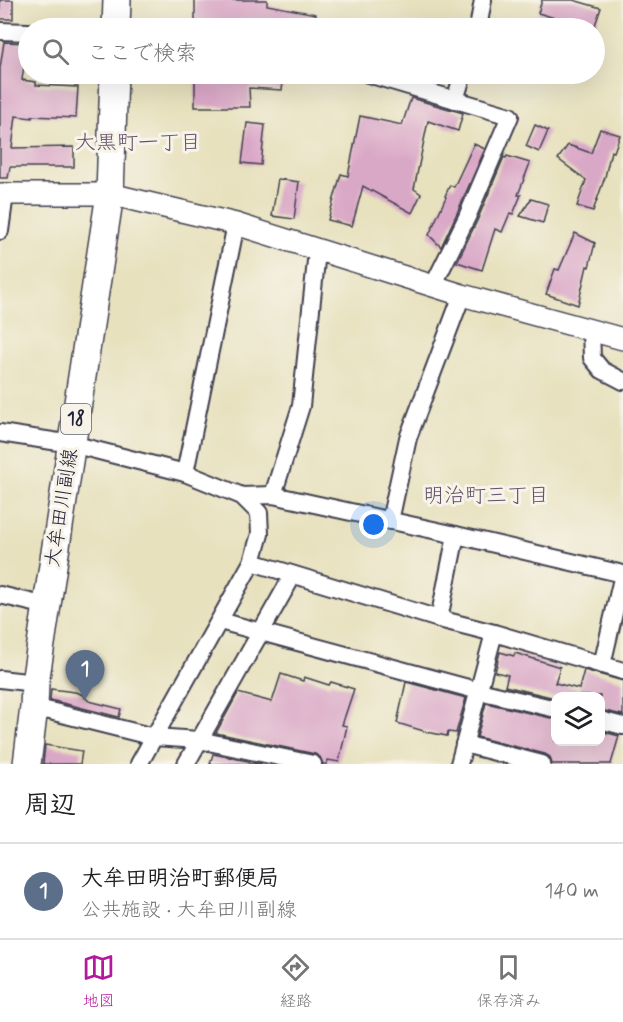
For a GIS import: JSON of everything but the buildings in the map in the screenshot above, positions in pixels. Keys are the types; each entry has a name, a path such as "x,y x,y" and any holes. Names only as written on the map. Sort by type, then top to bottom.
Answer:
{"main road":[{"path":"116,18 117,0"},
{"name":"大牟田川副線","path":"27,764 34,695 110,194 114,84"}],"street":[{"path":"480,18 483,0"},
{"path":"0,31 18,32"},
{"path":"401,84 510,116 467,217 433,286"},
{"path":"455,100 460,84"},
{"path":"0,231 3,194 110,194 236,224 462,296 623,339"},
{"path":"185,473 236,224"},
{"path":"273,495 301,406 317,251"},
{"path":"390,521 408,438 462,296"},
{"path":"591,330 592,358 602,370 623,381"},
{"path":"0,432 72,444 185,473 242,496 259,513 260,534 252,562 139,764"},
{"path":"242,496 273,495 623,574 602,665"},
{"path":"439,619 456,535"},
{"path":"252,562 439,619 623,671"},
{"path":"186,764 293,576"},
{"path":"0,595 47,606"},
{"path":"220,621 479,691 551,708"},
{"path":"459,764 494,633"},
{"path":"0,679 34,695 154,736 199,740 313,764"},
{"path":"605,721 623,726"},
{"path":"464,744 542,764"}],"place":[{"name":"大牟田明治町郵便局","path":"85,700"}],"district":[{"name":"大黒町一丁目","path":"138,143"},
{"name":"明治町三丁目","path":"486,496"}]}
